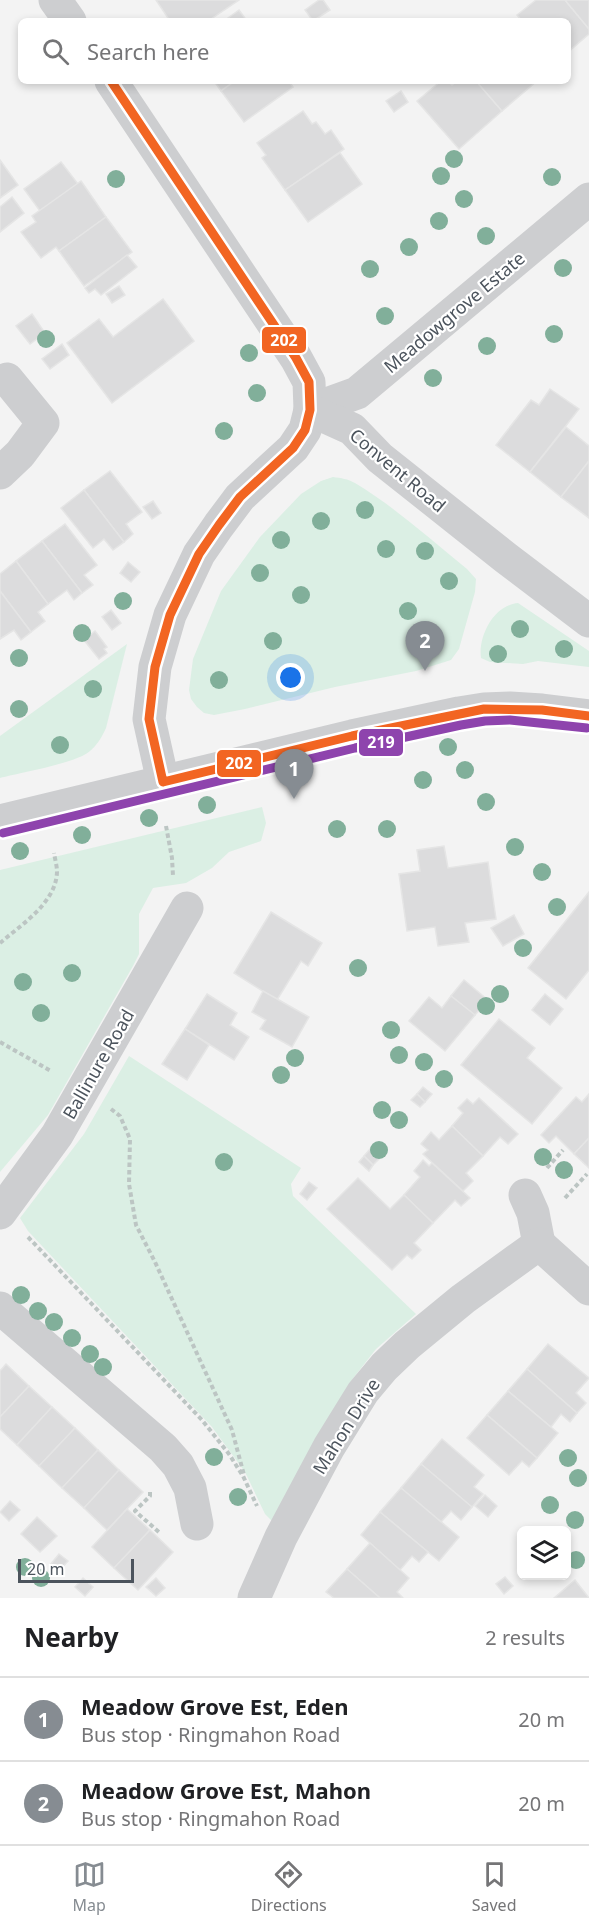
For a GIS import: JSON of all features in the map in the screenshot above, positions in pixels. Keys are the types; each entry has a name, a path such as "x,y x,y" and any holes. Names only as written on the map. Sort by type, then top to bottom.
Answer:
{"street":[{"path":"55,0 68,18"},
{"path":"113,84 296,357 309,382 310,410 305,430 293,448 240,497 212,534 199,554 170,615 155,667 149,719 163,782"},
{"name":"Meadowgrove Estate","path":"310,410 357,393 589,199"},
{"path":"0,473 20,454 43,423 7,379"},
{"name":"Convent Road","path":"310,410 352,429 380,458 589,621"},
{"path":"0,821 352,736 484,709 542,710 589,716"},
{"name":"Ballinure Road","path":"0,1213 57,1135 187,908"},
{"path":"525,1195 533,1213 539,1245 589,1289"},
{"name":"Mahon Drive","path":"254,1598 281,1537 328,1448 363,1392 407,1345 463,1299 539,1245"},
{"path":"0,1308 164,1448 178,1465 190,1488 197,1524"}],"path":[{"path":"166,826 172,858 174,888 187,908"},
{"path":"0,944 37,911 51,895 57,873 54,853"},
{"path":"0,1042 51,1071"},
{"path":"111,1109 120,1116 130,1139 129,1184 136,1225 232,1430 246,1484"},
{"path":"560,1203 587,1174"},
{"path":"0,1213 40,1249 202,1420 229,1454 267,1526 281,1537"},
{"path":"149,1488 150,1496 135,1511 176,1547 197,1524"}],"green space":[{"path":"333,477 352,482 370,492 467,569 476,579 475,592 459,649 451,660 416,671 335,687 245,709 214,715 204,713 191,699 189,690 193,659 221,591 260,537 301,494 321,481"},
{"path":"518,603 589,651 589,667 538,661 523,664 490,662 481,658 482,640 489,623 502,609"},
{"path":"127,644 106,728 93,749 73,760 0,778 0,736"},
{"path":"262,807 266,823 261,841 229,852 212,868 186,883 153,888 139,914 139,954 133,966 48,1115 0,1172 0,870"},
{"path":"129,1056 301,1168 291,1184 293,1196 416,1314 376,1349 351,1381 272,1521 265,1514 245,1472 212,1427 28,1231 20,1218 84,1134"}],"building":[{"path":"156,0 239,0 212,18 168,18"},
{"path":"319,0 323,0 330,10 318,18 311,18 305,10"},
{"path":"536,0 565,0 589,29 589,34 571,49 571,18 520,18 517,15"},
{"path":"565,0 589,0 589,29"},
{"path":"239,10 245,18 228,18"},
{"path":"216,84 231,84 221,91"},
{"path":"231,84 291,84 293,87 244,122 221,91"},
{"path":"437,84 479,84 502,111 459,149 417,101"},
{"path":"479,84 534,84 502,111"},
{"path":"401,91 408,102 394,112 386,101"},
{"path":"303,111 312,124 316,122 325,134 331,130 344,149 285,190 262,158 266,155 257,143"},
{"path":"340,153 362,184 308,222 285,190"},
{"path":"0,160 18,185 0,198"},
{"path":"61,162 78,184 40,211 24,189"},
{"path":"81,181 106,217 59,251 56,247 41,258 21,232 36,222 32,216"},
{"path":"12,197 24,213 0,232 0,207"},
{"path":"106,217 132,252 84,286 59,251"},
{"path":"127,255 137,267 101,295 95,289 89,293 85,288"},
{"path":"119,286 125,295 112,303 106,294"},
{"path":"163,299 194,341 112,403 67,343 99,319 113,337"},
{"path":"32,314 45,333 30,344 16,326"},
{"path":"62,344 69,355 50,369 42,359"},
{"path":"550,389 579,409 530,472 496,445 531,400 539,405"},
{"path":"566,427 589,446 589,461 561,497 530,472"},
{"path":"589,461 589,518 561,497"},
{"path":"110,471 142,512 126,524 133,534 124,542 84,490"},
{"path":"84,490 124,542 113,550 104,539 93,548 61,508"},
{"path":"153,501 161,513 152,519 143,507"},
{"path":"65,524 97,565 84,575 93,585 82,593 42,541"},
{"path":"42,541 82,593 74,600 67,590 48,604 16,561"},
{"path":"16,561 48,604 38,612 45,621 31,632 0,591 0,574"},
{"path":"128,562 140,572 131,582 120,573"},
{"path":"0,591 31,632 21,640 14,630 0,639"},
{"path":"111,610 121,623 112,630 102,617"},
{"path":"95,631 107,647 104,649 107,653 99,659 84,640"},
{"path":"444,846 448,868 488,862 496,919 465,923 469,942 438,946 435,927 407,931 399,874 420,871 417,850"},
{"path":"589,892 589,970 566,999 528,968"},
{"path":"271,912 322,943 308,966 301,961 277,1000 234,973"},
{"path":"514,915 524,934 503,946 491,928"},
{"path":"464,980 488,1000 475,1015 451,996"},
{"path":"263,991 309,1017 292,1047 260,1029 266,1020 252,1012"},
{"path":"207,994 237,1013 230,1025 249,1037 234,1060 185,1029"},
{"path":"545,994 563,1009 550,1025 532,1010"},
{"path":"451,996 475,1015 445,1051 409,1021 429,997 442,1008"},
{"path":"499,1019 535,1048 527,1058 562,1088 532,1124 461,1065"},
{"path":"185,1029 209,1045 187,1080 162,1064"},
{"path":"423,1087 432,1094 425,1102 417,1094"},
{"path":"417,1094 425,1102 420,1107 411,1100"},
{"path":"589,1094 589,1138 574,1154 556,1136 549,1143 541,1135 576,1097 582,1102"},
{"path":"479,1098 518,1134 508,1144 500,1137 483,1156 452,1126 463,1113 458,1108 467,1099 473,1104"},
{"path":"452,1126 483,1156 466,1173 473,1181 463,1191 423,1154 428,1150 421,1144 431,1132 439,1140"},
{"path":"589,1138 589,1168 574,1154"},
{"path":"370,1149 380,1158 373,1165 364,1156"},
{"path":"364,1156 373,1165 369,1171 359,1162"},
{"path":"423,1160 429,1166 432,1163 470,1198 461,1206 455,1200 433,1223 404,1195 420,1177 414,1171"},
{"path":"358,1178 390,1209 404,1195 433,1223 414,1243 421,1250 412,1259 407,1255 392,1270 327,1209"},
{"path":"309,1182 317,1188 307,1200 300,1194"},
{"path":"548,1344 589,1378 576,1393 586,1403 577,1413 527,1369"},
{"path":"6,1364 29,1386 0,1417 0,1371"},
{"path":"527,1369 577,1413 570,1422 561,1414 551,1427 508,1391"},
{"path":"29,1386 52,1407 17,1445 0,1429 0,1417"},
{"path":"508,1391 558,1433 537,1458 487,1415"},
{"path":"52,1407 75,1428 39,1466 17,1445"},
{"path":"487,1415 537,1458 529,1467 522,1461 509,1475 467,1438"},
{"path":"75,1428 98,1450 62,1488 39,1466"},
{"path":"442,1439 484,1475 474,1487 483,1494 472,1507 421,1464"},
{"path":"98,1450 119,1470 84,1508 62,1488"},
{"path":"421,1464 472,1507 461,1520 451,1511 441,1522 401,1488"},
{"path":"119,1470 143,1492 107,1530 84,1508"},
{"path":"401,1488 459,1537 439,1561 380,1512"},
{"path":"485,1495 497,1506 488,1517 475,1506"},
{"path":"10,1501 20,1510 9,1521 0,1512"},
{"path":"127,1509 150,1530 114,1568 92,1547"},
{"path":"380,1512 428,1552 419,1562 412,1556 400,1570 361,1535"},
{"path":"37,1517 57,1536 40,1552 21,1534"},
{"path":"150,1530 173,1552 138,1590 114,1568"},
{"path":"370,1543 409,1578 397,1592 403,1598 380,1598 347,1569"},
{"path":"59,1554 68,1561 58,1572 50,1565"},
{"path":"347,1569 380,1598 334,1598 326,1592"},
{"path":"505,1577 513,1586 504,1594 496,1584"},
{"path":"83,1578 93,1587 85,1596 75,1587"},
{"path":"156,1578 165,1588 156,1596 146,1587"},
{"path":"575,1580 589,1598 554,1598"}],"transit line":[{"name":"202","path":"113,84 296,358 309,382 310,410 305,430 293,448 240,497 219,525 199,554 170,615 155,667 149,719 163,782 352,736 484,709 542,710 589,716"},
{"name":"219","path":"3,833 355,748 461,725 510,720 587,728"}],"place":[{"name":"Meadow Grove Est, Mahon","path":"425,671"},
{"name":"Meadow Grove Est, Eden","path":"294,799"}]}
